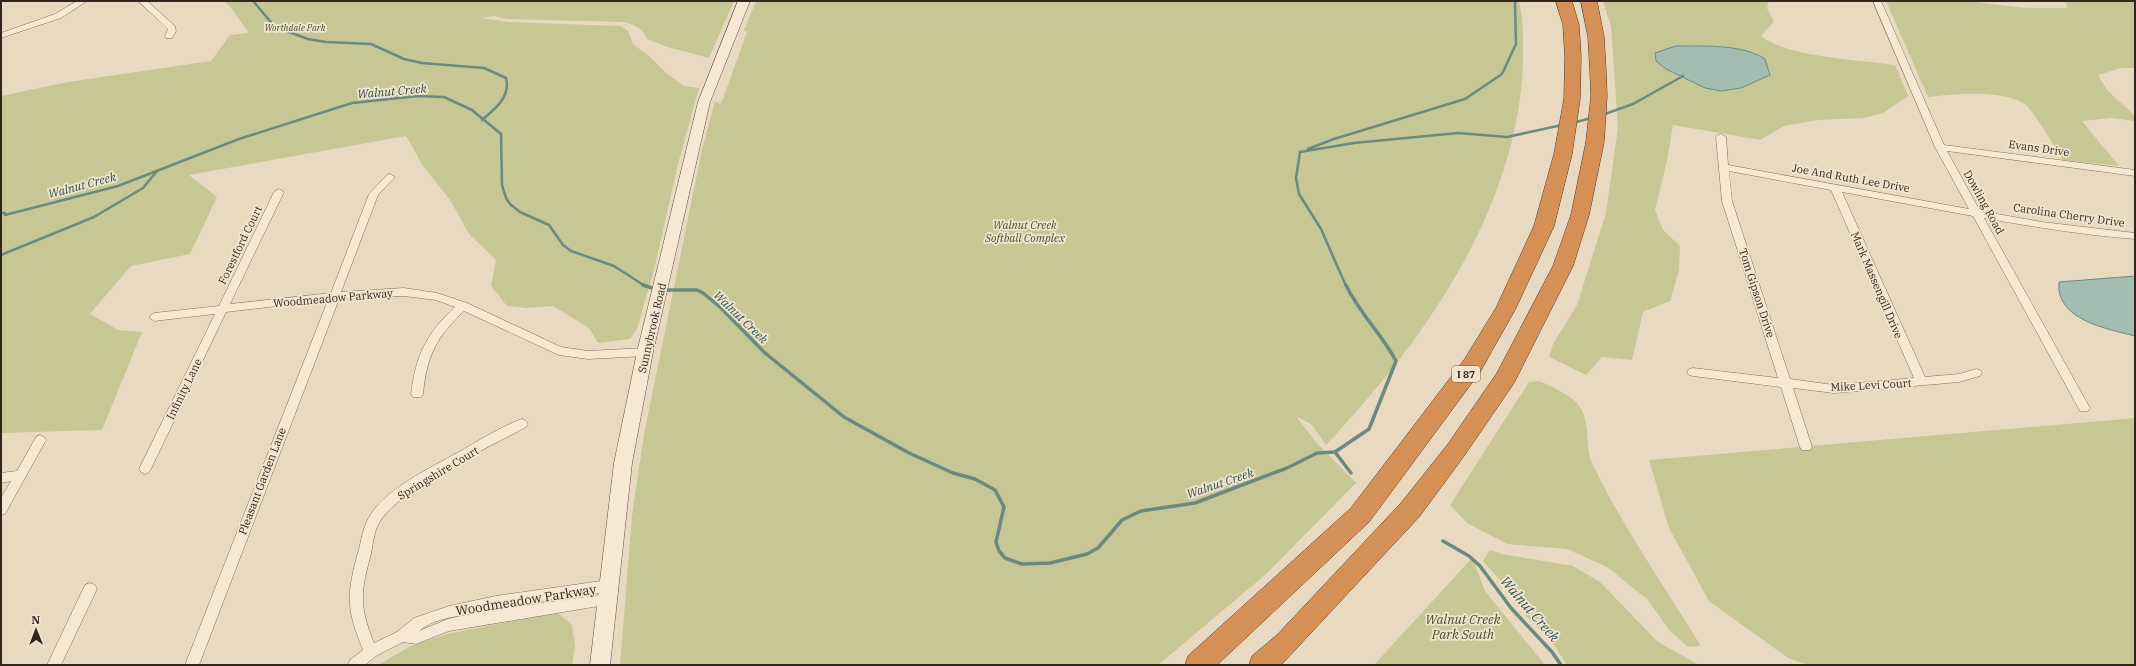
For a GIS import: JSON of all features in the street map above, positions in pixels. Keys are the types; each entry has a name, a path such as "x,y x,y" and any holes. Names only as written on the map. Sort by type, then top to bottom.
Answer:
{"highway":[{"name":"I 87","path":"1198,665 1360,515 1472,366 1506,308 1544,226 1563,154 1572,99 1573,57 1570,25 1564,1"},
{"path":"1262,665 1286,643 1405,516 1456,450 1506,377 1563,266 1580,215 1595,142 1599,96 1596,37 1589,1"}],"main road":[{"name":"Sunnybrook Road","path":"600,665 623,463 645,352 704,102 744,1"}],"street":[{"path":"1,36 58,16 83,1"},
{"path":"142,1 172,28 169,36"},
{"name":"Dowling Road","path":"1877,1 1940,148 2084,408"},
{"name":"Tom Gipson Drive","path":"1720,137 1727,201 1806,447"},
{"name":"Evans Drive","path":"1940,148 2135,173"},
{"name":"Joe And Ruth Lee Drive","path":"1723,167 1975,212"},
{"name":"Pleasant Garden Lane","path":"192,665 333,296 374,194 390,177"},
{"name":"Mark Massengill Drive","path":"1835,187 1921,382"},
{"name":"Forestford Court","path":"222,309 279,192"},
{"name":"Carolina Cherry Drive","path":"1975,212 2042,225 2135,236"},
{"name":"Woodmeadow Parkway","path":"154,317 333,296 404,292 437,297 463,306 559,351 588,355 645,352"},
{"path":"417,394 419,367 428,343 449,318 463,306"},
{"name":"Infinity Lane","path":"145,469 222,309"},
{"name":"Mike Levi Court","path":"1693,372 1834,389 1959,378 1976,373"},
{"name":"Springshire Court","path":"371,652 356,617 354,602 357,580 374,519 407,490 522,424"},
{"path":"1,510 40,440"},
{"path":"1,478 21,475"},
{"path":"54,665 90,590"},
{"name":"Woodmeadow Parkway","path":"355,665 371,652 402,636 419,622 449,612 496,602 607,593"},
{"name":"Woodmeadow Parkway","path":"402,636 416,638 448,625 607,593"},
{"path":"493,616 496,602"}],"green space":[{"name":"Worthdale Park","path":"224,1 734,1 709,58 667,47 647,39 640,29 622,22 507,19 494,16 482,18 508,22 621,26 628,31 633,44 649,56 666,73 684,86 699,88 678,164 654,270 637,329 630,339 598,343 589,328 553,306 527,308 507,306 491,286 496,260 469,234 450,200 423,166 406,136 189,175 217,197 190,254 131,266 90,314 118,330 142,332 102,430 1,433 1,96 68,82 211,61 230,35 249,33"},
{"name":"Walnut Creek Softball Complex","path":"756,1 1519,1 1522,24 1523,64 1517,118 1503,171 1484,222 1459,271 1429,318 1397,363 1326,445 1312,425 1296,416 1315,441 1356,483 1265,575 1158,665 620,665 632,516 644,434 702,150 715,101 721,104 747,32 744,30"},
{"path":"1603,1 1769,1 1767,8 1774,22 1761,36 1788,49 1806,53 1895,65 1908,96 1883,113 1863,118 1817,120 1784,126 1760,140 1673,125 1667,161 1655,210 1663,230 1680,246 1679,271 1670,301 1643,312 1632,360 1602,357 1586,375 1549,357 1553,344 1577,305 1606,213 1618,127 1611,27"},
{"path":"1886,1 1966,1 2026,8 2067,8 2066,1 2135,1 2135,68 2121,68 2098,75 2107,90 2135,116 2135,121 2111,118 2082,121 2119,166 2063,160 2033,113 2025,104 2015,99 1991,94 1928,97"},
{"path":"1539,381 1567,395 1580,407 1586,421 1590,457 1604,487 1644,556 1701,646 1688,647 1669,630 1648,600 1607,567 1567,549 1507,544 1467,523 1450,505 1529,382"},
{"path":"2135,418 2135,665 1808,665 1788,658 1709,601 1669,528 1649,460"},
{"path":"1490,550 1502,554 1573,566 1600,582 1658,642 1699,665 1567,665 1551,641 1526,616 1508,589 1483,561"},
{"name":"Walnut Creek Park South","path":"1471,559 1485,591 1545,665 1374,665"},
{"path":"557,612 572,625 575,646 572,665 378,665 411,646 447,634"}],"shaded area":[{"path":"1676,46 1734,48 1756,54 1765,59 1770,75 1741,88 1721,91 1705,88 1666,69 1656,61 1655,53"},
{"path":"2135,276 2135,336 2085,321 2074,314 2065,305 2060,295 2059,282"}],"waterway":[{"path":"253,1 275,27 308,39 326,42 371,44 404,59 422,63 484,68 506,78 507,85 504,97 497,107 483,119"},
{"path":"1308,149 1334,139 1465,99 1502,74 1516,44 1515,1"},
{"path":"1602,115 1633,104 1683,76"},
{"name":"Walnut Creek","path":"1,213 5,213 5,215 118,186 239,139 352,103 418,96 444,97 472,110 483,119"},
{"path":"1573,123 1591,118"},
{"name":"Walnut Creek","path":"483,119 501,134 502,185 506,198 510,204 520,212 549,225 563,245 571,251 614,266 644,285"},
{"path":"1346,286 1321,229 1299,194 1296,178 1300,152 1354,143 1458,133 1507,137 1562,125"},
{"path":"1,255 94,217 143,188 157,171"},
{"name":"Walnut Creek","path":"644,285 655,289"},
{"path":"1335,452 1369,429 1396,361 1357,305 1346,285"},
{"name":"Walnut Creek","path":"664,290 697,290 703,293 720,307 765,353 844,417 909,453 953,473 975,479 995,490 1004,507 996,542 999,551 1005,558 1022,564 1050,563 1087,554 1098,548 1122,520 1141,511 1195,503 1287,468 1317,453 1335,452"},
{"name":"Walnut Creek","path":"1335,452 1351,473"},
{"name":"Walnut Creek","path":"1443,541 1469,556 1480,566 1511,608 1552,652 1561,665"}]}
